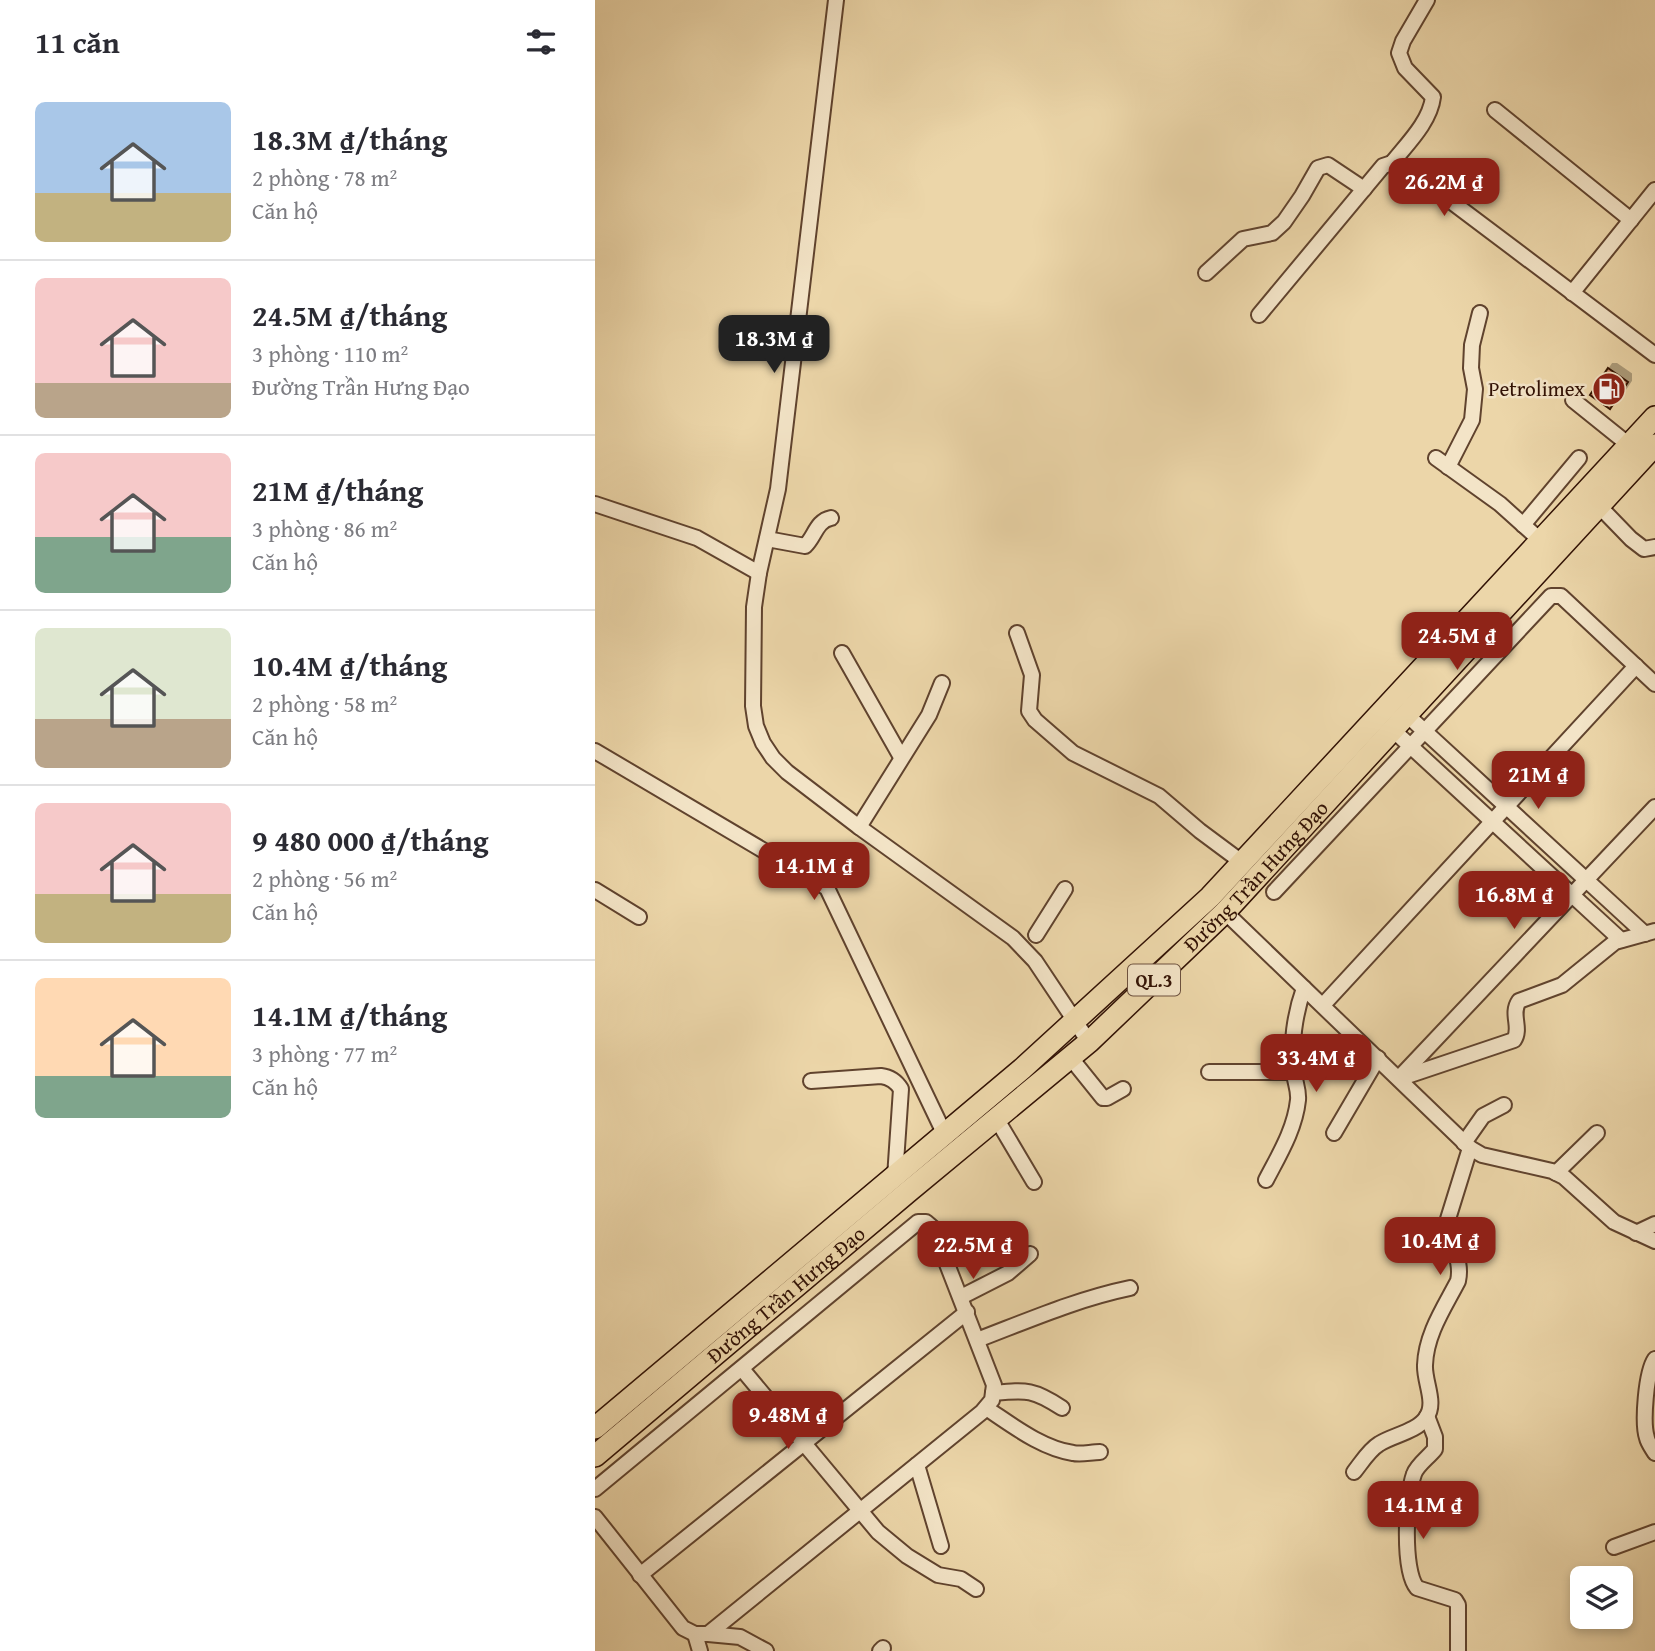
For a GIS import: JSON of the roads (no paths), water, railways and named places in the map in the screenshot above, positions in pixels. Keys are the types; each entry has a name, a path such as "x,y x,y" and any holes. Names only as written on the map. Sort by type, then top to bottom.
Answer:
{"highway":[{"name":"Đường Trần Hưng Đạo","path":"595,1456 1089,1042 1225,912 1400,722 1592,499 1629,444 1655,417"},
{"name":"Đường Trần Hưng Đạo","path":"595,1428 1076,1022 1243,863 1540,540 1655,445"}],"street":[{"path":"836,0 779,476 758,572 754,607 753,706 756,726 773,758 787,772 859,827 1031,942 1089,1042"},
{"path":"1392,163 1422,124 1432,106 1433,97 1405,68 1399,52 1427,0"},
{"path":"1495,110 1631,219"},
{"path":"1259,315 1383,166 1392,163 1403,166 1655,355"},
{"path":"1206,273 1244,239 1272,233 1284,222 1318,168 1328,165 1364,189"},
{"path":"1572,293 1655,190"},
{"path":"1480,313 1472,345 1471,368 1475,389 1472,420 1442,463 1500,504 1540,540"},
{"path":"1573,400 1629,444"},
{"path":"1523,525 1579,458"},
{"path":"1592,499 1644,549 1655,547"},
{"path":"595,504 697,538 758,572"},
{"path":"767,539 805,546 820,523 831,518"},
{"path":"1274,892 1551,596 1561,596 1655,684"},
{"path":"1017,633 1032,675 1029,711 1035,720 1073,753 1159,796 1243,863"},
{"path":"842,653 901,757"},
{"path":"1322,1005 1636,666"},
{"path":"859,827 929,715 942,683"},
{"path":"1400,722 1425,731 1586,880 1650,932"},
{"path":"1400,722 1411,746 1622,940"},
{"path":"595,751 827,888 945,1135"},
{"path":"1399,1078 1655,807"},
{"path":"1031,942 1065,889"},
{"path":"595,890 639,917"},
{"path":"1225,912 1467,1146 1482,1155 1556,1173 1574,1185 1613,1222 1655,1241"},
{"path":"1399,1078 1514,1040 1518,1033 1515,1007 1519,1001 1562,985 1615,942 1650,932"},
{"path":"1266,1180 1287,1139 1296,1114 1296,1018 1304,988"},
{"path":"1070,1057 1103,1098 1123,1089"},
{"path":"1334,1133 1378,1058"},
{"path":"1209,1072 1294,1072"},
{"path":"811,1081 881,1076 889,1077 898,1084 901,1089 895,1177"},
{"path":"1458,1651 1458,1605 1455,1600 1417,1588 1406,1548 1414,1474 1435,1449 1435,1437 1427,1416 1430,1402 1425,1364 1428,1340 1460,1272 1448,1229 1448,1219 1467,1146 1483,1116 1504,1105"},
{"path":"996,1118 1034,1182"},
{"path":"1556,1173 1597,1133"},
{"path":"595,1489 918,1222 926,1222 933,1228 994,1385 992,1399 986,1408 861,1511 702,1634 700,1651"},
{"path":"1636,1233 1655,1224"},
{"path":"961,1297 1008,1273 1030,1254"},
{"path":"977,1340 1044,1314 1106,1293 1130,1288"},
{"path":"640,1575 967,1312"},
{"path":"1655,1359 1647,1380 1645,1430 1647,1440 1655,1453"},
{"path":"742,1369 878,1532 907,1556 939,1575 961,1579 976,1589"},
{"path":"993,1393 1027,1390 1038,1393 1062,1408"},
{"path":"986,1408 1042,1442 1061,1450 1076,1454 1100,1452"},
{"path":"1354,1472 1379,1444 1416,1426 1427,1416"},
{"path":"917,1465 941,1546"},
{"path":"595,1517 684,1628 702,1634 740,1637 766,1651"},
{"path":"1614,1547 1655,1532"}],"place":[{"name":"Petrolimex","path":"1609,389"}]}
